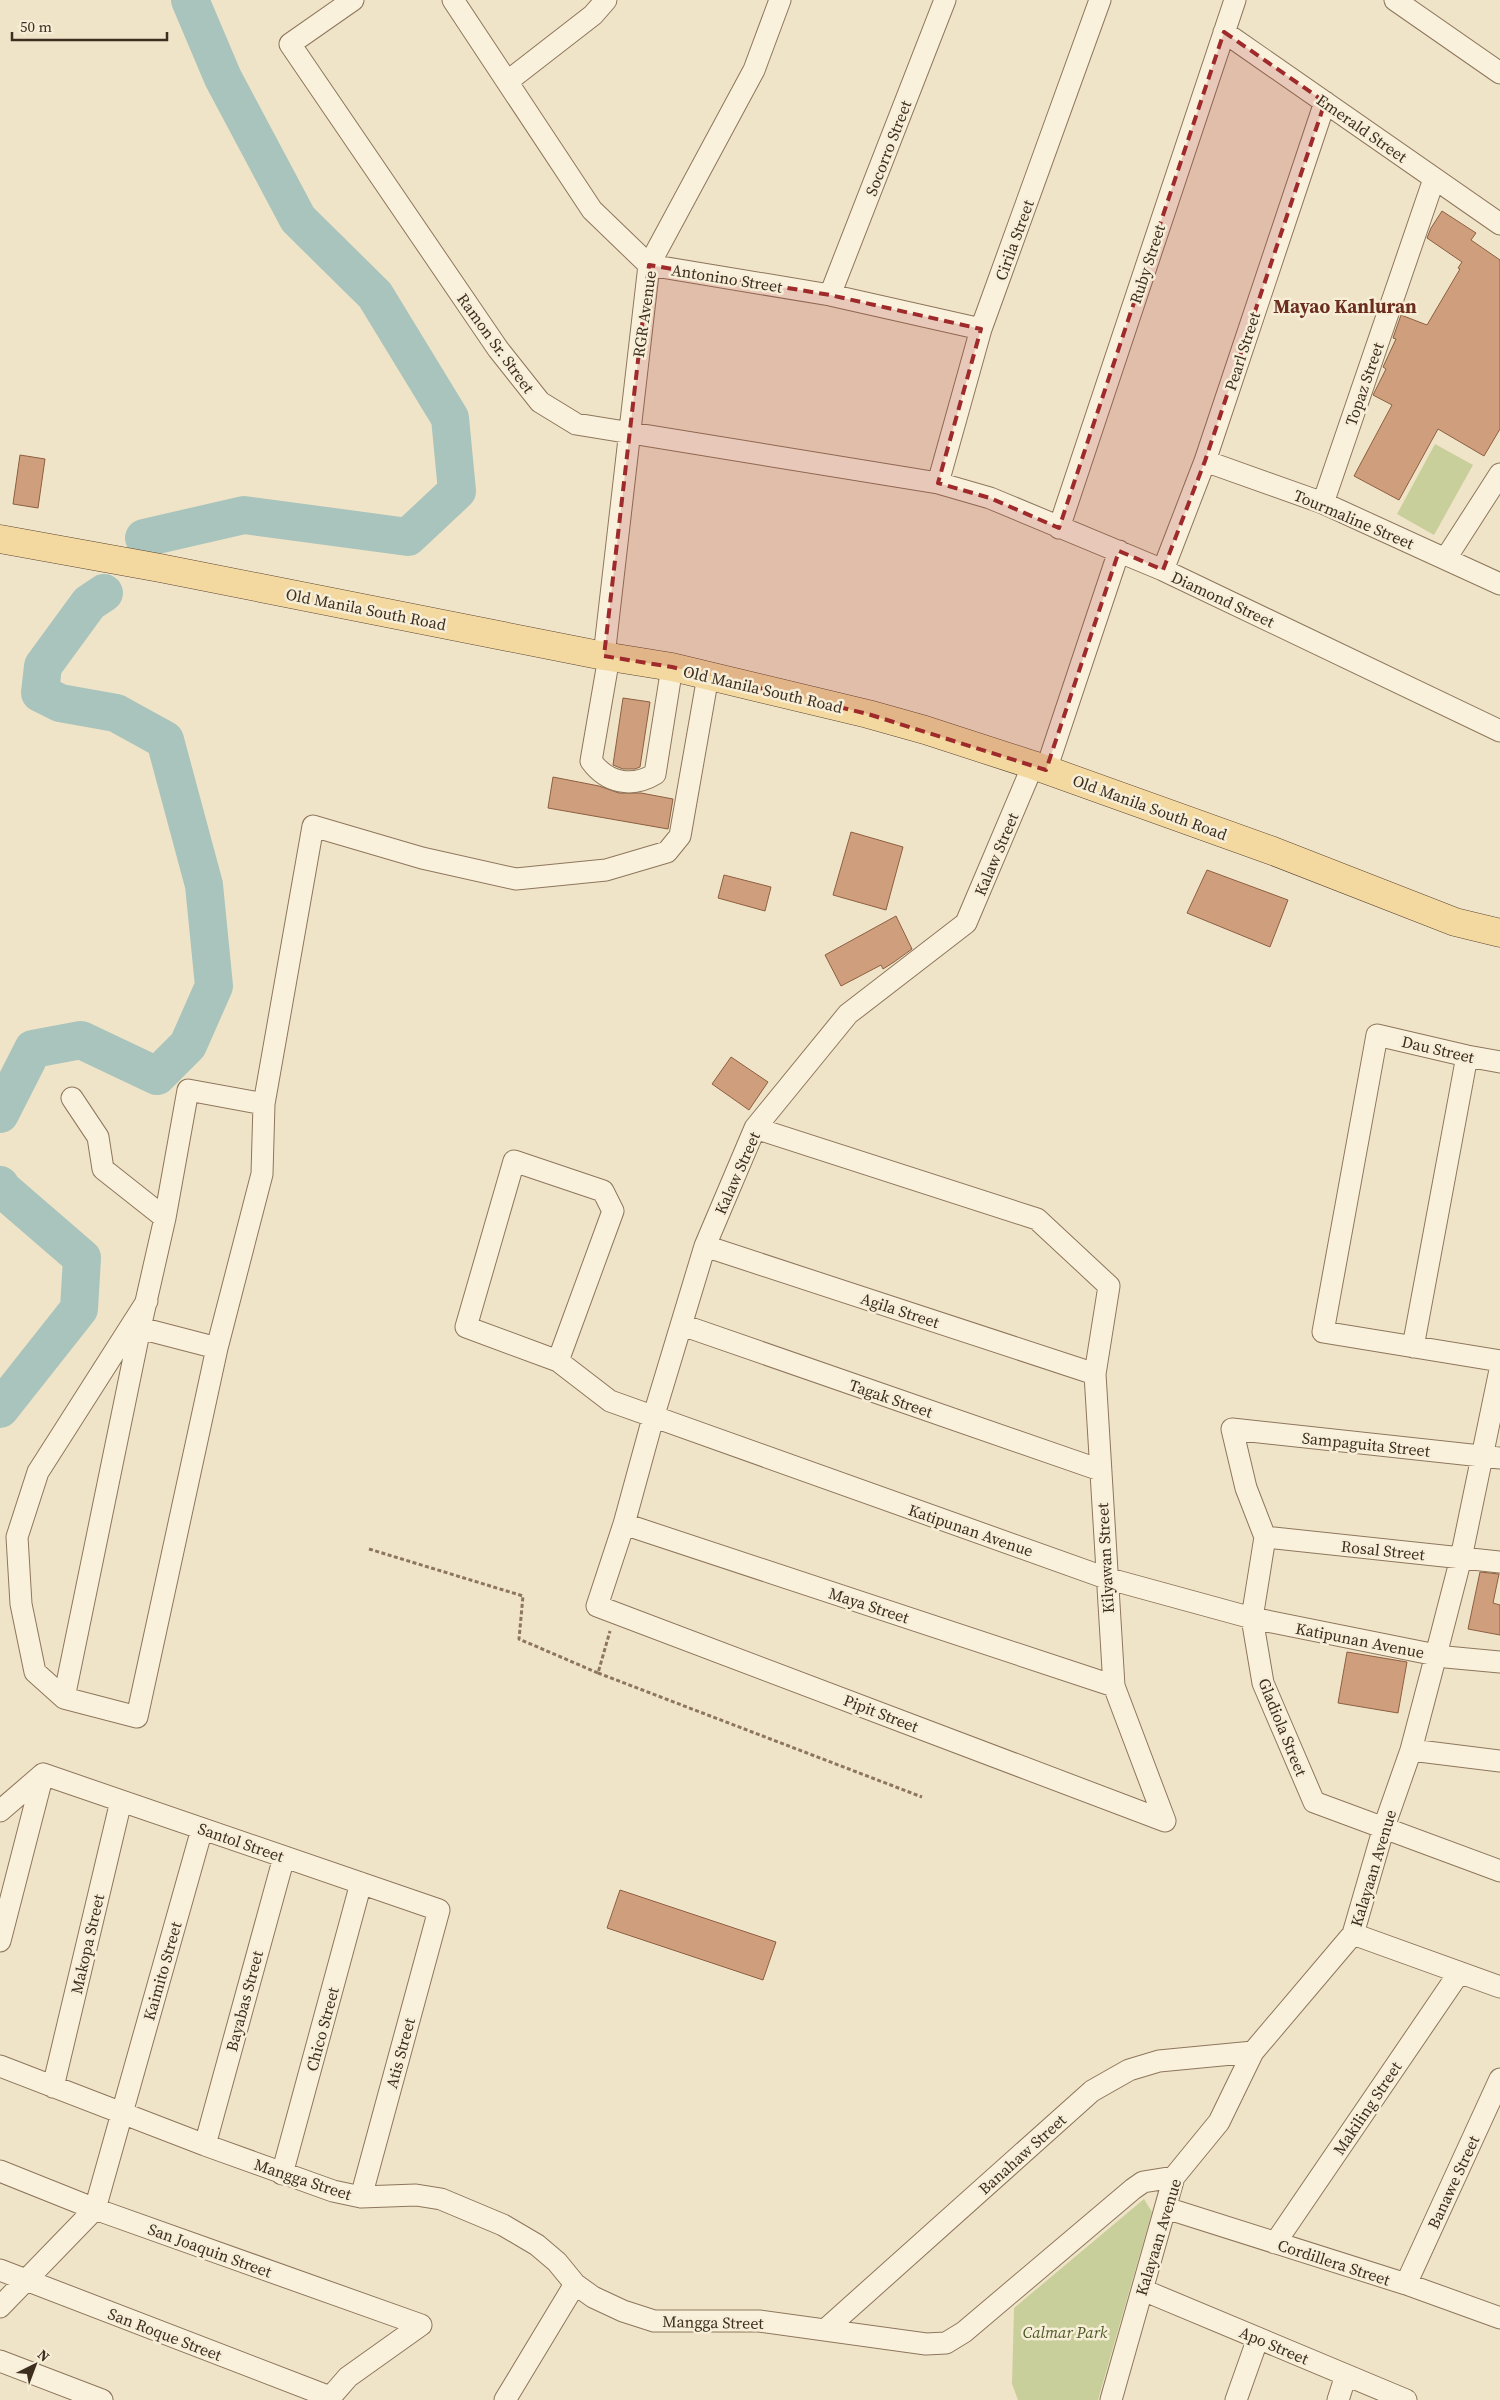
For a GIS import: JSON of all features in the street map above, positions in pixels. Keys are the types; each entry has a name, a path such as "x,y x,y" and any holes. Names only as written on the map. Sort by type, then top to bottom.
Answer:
{"main road":[{"name":"Old Manila South Road","path":"0,539 160,568 606,657 672,667 868,714 1040,767 1273,852 1455,922 1500,933"}],"street":[{"name":"Ramon Sr. Street","path":"353,0 290,44 498,349 540,402 576,424 628,434 938,483"},
{"name":"Antonino Street","path":"453,0 592,210 649,265 830,295 981,329"},
{"path":"508,81 593,15 606,0"},
{"name":"RGR Avenue","path":"672,667 655,774 639,782 622,782 604,775 591,761 606,657 628,434 649,265 754,70 780,0"},
{"name":"Socorro Street","path":"830,295 945,0"},
{"name":"Cirila Street","path":"938,483 981,329 1100,0"},
{"name":"Ruby Street","path":"1059,528 1235,0"},
{"path":"1395,0 1500,73"},
{"name":"Emerald Street","path":"1224,32 1500,224"},
{"name":"Pearl Street","path":"1163,570 1205,461 1325,102"},
{"name":"Topaz Street","path":"1323,503 1434,179"},
{"name":"Tourmaline Street","path":"1205,461 1323,503 1500,584"},
{"path":"1446,558 1500,474"},
{"name":"Diamond Street","path":"938,483 990,498 1163,570 1500,732"},
{"name":"Kalaw Street","path":"606,1610 624,1524 652,1418 705,1246 755,1128 848,1014 966,923 1040,767 1119,551"},
{"path":"147,1300 38,1472 17,1537 21,1604 35,1672 64,1698 137,1717 217,1348 262,1174 264,1104 313,826 422,858 516,879 606,870 667,852 680,836 708,676"},
{"name":"Dau Street","path":"1413,1347 1323,1332 1377,1035 1500,1062"},
{"path":"1467,1056 1413,1347 1500,1361"},
{"path":"64,1698 140,1328 165,1218 188,1090 264,1104"},
{"path":"72,1098 98,1138 103,1169 165,1218"},
{"name":"Kilyawan Street","path":"755,1128 1037,1219 1108,1286 1095,1374 1114,1686 1165,1820"},
{"name":"Katipunan Avenue","path":"558,1360 612,1211 603,1191 514,1160 466,1327 558,1360 610,1402 1106,1578 1252,1618 1436,1655 1500,1662"},
{"name":"Agila Street","path":"705,1246 1095,1374"},
{"name":"Tagak Street","path":"682,1325 1100,1470"},
{"path":"140,1328 217,1348"},
{"name":"Kalayaan Avenue","path":"1111,2400 1174,2176 1220,2122 1253,2052 1353,1934 1384,1827 1411,1750 1461,1558 1490,1457 1500,1370"},
{"name":"Sampaguita Street","path":"1265,1537 1246,1488 1232,1429 1490,1457"},
{"name":"Maya Street","path":"624,1524 1114,1686"},
{"name":"Rosal Street","path":"1265,1537 1500,1562"},
{"name":"Gladiola Street","path":"1265,1537 1252,1618 1263,1682 1314,1802 1500,1872"},
{"name":"Pipit Street","path":"606,1610 1165,1820"},
{"path":"1411,1750 1500,1761"},
{"path":"0,1812 42,1774"},
{"path":"0,1941 42,1774"},
{"name":"Santol Street","path":"42,1774 439,1910"},
{"name":"Makopa Street","path":"53,2087 121,1801"},
{"name":"Kaimito Street","path":"95,2209 202,1828"},
{"name":"Bayabas Street","path":"205,2145 284,1857"},
{"name":"Chico Street","path":"282,2174 361,1884"},
{"name":"Atis Street","path":"361,2197 439,1910"},
{"path":"1353,1934 1500,1987"},
{"name":"Makiling Street","path":"1275,2243 1460,1973"},
{"name":"Banahaw Street","path":"826,2329 1092,2091 1129,2070 1159,2061 1253,2052"},
{"name":"Mangga Street","path":"0,2066 282,2174 333,2191 361,2197 416,2195 442,2199 503,2225 537,2245 557,2262 574,2284 594,2297 622,2311 654,2321 760,2321 926,2344 946,2343 964,2332 1133,2189 1143,2182 1174,2176"},
{"name":"Banawe Street","path":"1406,2284 1500,2079"},
{"name":"San Joaquin Street","path":"0,2172 95,2209 421,2325 348,2377 329,2399"},
{"name":"Cordillera Street","path":"1166,2208 1406,2284 1500,2318"},
{"path":"0,2307 95,2209"},
{"name":"San Roque Street","path":"0,2270 329,2399"},
{"path":"505,2400 574,2284"},
{"name":"Apo Street","path":"1143,2290 1406,2400"},
{"path":"1236,2400 1258,2338"},
{"path":"0,2361 102,2400"},
{"path":"1338,2400 1346,2375"}],"path":[{"path":"369,1549 523,1596 519,1639 598,1673 922,1797"},
{"path":"598,1673 606,1610"}],"highlighted area":[{"path":"1224,32 1325,102 1205,461 1163,570 1119,551 1046,770 868,714 672,667 604,656 649,265 830,295 981,329 938,483 990,498 1059,528"}],"green space":[{"path":"1435,444 1473,465 1434,535 1397,514"},
{"name":"Calmar Park","path":"1144,2199 1152,2212 1098,2400 1018,2400 1012,2384 1014,2308"}],"building":[{"path":"1442,211 1476,233 1471,240 1500,260 1500,429 1484,456 1438,429 1399,500 1354,476 1392,405 1373,395 1386,369 1383,367 1396,339 1393,338 1401,315 1427,325 1460,269 1458,268 1462,262 1427,238"},
{"path":"20,455 45,459 38,508 13,504"},
{"path":"623,698 650,702 640,767 635,769 623,769 613,765"},
{"path":"553,777 599,786 619,793 641,793 673,799 668,829 548,808"},
{"path":"851,832 903,847 886,910 833,895"},
{"path":"1207,870 1288,900 1270,947 1187,913"},
{"path":"724,875 771,887 765,911 718,898"},
{"path":"896,916 912,949 883,969 881,965 841,986 825,955"},
{"path":"731,1057 768,1082 749,1110 712,1084"},
{"path":"1480,1572 1499,1574 1493,1603 1500,1605 1500,1635 1468,1629"},
{"path":"1347,1652 1407,1662 1398,1713 1338,1703"},
{"path":"620,1890 776,1942 763,1980 607,1928"}],"waterway":[{"path":"144,538 244,515 408,537 457,491 450,418 375,295 298,219 223,78 190,0"},
{"path":"0,1114 33,1049 81,1040 157,1076 188,1045 214,986 204,885 165,740 116,713 60,703 40,693 43,666 89,603 104,593"},
{"path":"0,1185 1,1188 82,1258 79,1309 0,1409"}],"district":[{"name":"Mayao Kanluran","path":"1345,306"}]}
